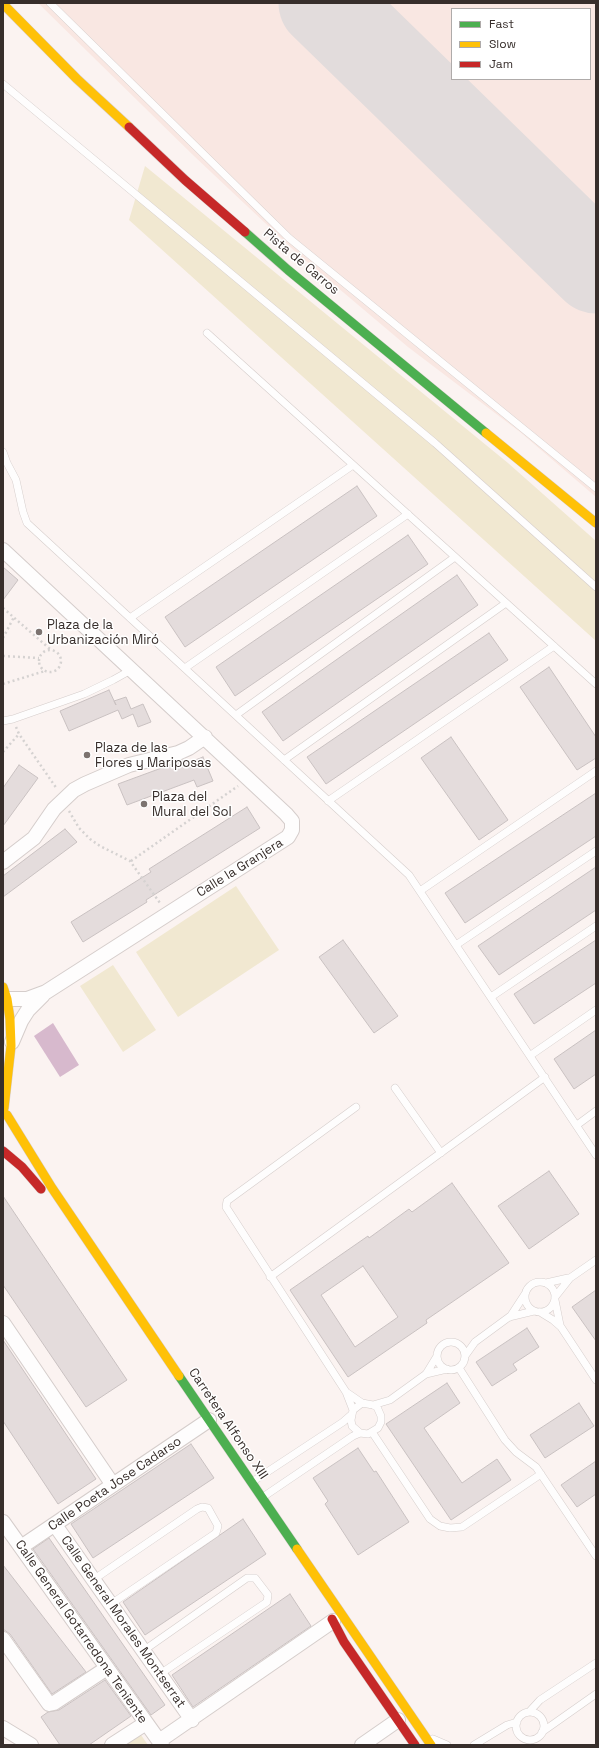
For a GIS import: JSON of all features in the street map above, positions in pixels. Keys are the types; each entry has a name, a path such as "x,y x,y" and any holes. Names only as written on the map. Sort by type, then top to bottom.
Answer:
{"street":[{"name":"Pista de Carros","path":"3,4 77,79 191,185 288,270 596,524"},
{"name":"Calle la Granjera","path":"3,550 205,737 292,821 292,830 288,837 167,913 36,1000 21,1021 11,1046"},
{"path":"3,862 34,838 54,809 74,790 124,767 178,753 205,737"},
{"name":"Calle la Granjera","path":"5,993 27,999 46,992"},
{"path":"4,1130 7,1123 5,1110 11,1046 5,993"},
{"name":"Carretera Alfonso XIII","path":"5,1110 52,1188 286,1549"},
{"name":"Carretera Alfonso XIII","path":"3,1151 26,1172 46,1195 205,1422 252,1482 335,1618 431,1745"},
{"path":"3,1323 113,1485"},
{"name":"Calle Poeta Jose Cadarso","path":"21,1547 205,1422"},
{"name":"Calle General Gotarredona Teniente","path":"3,1523 160,1743"},
{"name":"Calle General Morales Montserrat","path":"55,1525 192,1720"},
{"path":"160,1743 335,1618 346,1636 392,1700 397,1712 398,1720 415,1745"},
{"path":"3,1640 50,1704 54,1703 107,1668"},
{"path":"362,1745 398,1720 408,1722 424,1745"},
{"path":"112,1745 146,1723"},
{"path":"3,1728 31,1745"}],"lane":[{"path":"50,3 289,238 596,488"},
{"path":"3,84 429,438 596,588"},
{"path":"207,334 596,684"},
{"path":"3,452 20,490 23,512 27,523 400,866 420,891 531,1055 596,1155"},
{"path":"130,618 353,464"},
{"path":"185,668 408,514"},
{"path":"236,715 455,557"},
{"path":"284,760 506,603"},
{"path":"328,801 554,646"},
{"path":"3,721 13,719 84,694 131,670"},
{"path":"420,891 596,771"},
{"path":"456,945 596,852"},
{"path":"491,997 596,926"},
{"path":"531,1055 596,1010"},
{"path":"270,1277 545,1077"},
{"path":"395,1088 441,1153"},
{"path":"356,1107 227,1201 227,1209 346,1392 352,1413 352,1426 360,1433"},
{"path":"576,1125 596,1111"},
{"path":"509,1318 549,1309 555,1298 570,1278 596,1260"},
{"path":"426,1374 458,1368 465,1360 465,1356 475,1342 509,1318 531,1285 570,1278"},
{"path":"546,1283 550,1286 555,1298 556,1314 561,1327"},
{"path":"525,1294 526,1304 554,1320 561,1327 596,1380"},
{"path":"346,1392 362,1403 373,1404 390,1400 426,1374 438,1356 438,1352 445,1344 455,1343 459,1345 475,1342"},
{"path":"459,1345 465,1356"},
{"path":"438,1356 441,1366 447,1369"},
{"path":"458,1368 509,1445 536,1467 596,1556"},
{"path":"381,1416 390,1400"},
{"path":"252,1482 343,1422 357,1406 362,1403"},
{"path":"262,1498 347,1440 360,1433 372,1432 378,1428 381,1422 381,1416 377,1407 373,1404"},
{"path":"372,1432 430,1519 440,1526 450,1528 462,1527 541,1474"},
{"path":"94,1580 196,1509 202,1506 208,1508 218,1526 216,1533 111,1604"},
{"path":"143,1650 247,1578 255,1578 268,1595 268,1602 160,1674"},
{"path":"474,1745 507,1725 516,1722 521,1716 529,1712 540,1700 596,1663"},
{"path":"516,1722 519,1735 530,1744 541,1734 596,1694"},
{"path":"529,1712 537,1714 542,1720 544,1728 541,1734"},
{"path":"420,1729 428,1736 447,1745"}],"path":[{"path":"3,608 50,650 59,654 60,665 52,672 45,671 3,684"},
{"path":"3,638 14,617"},
{"path":"45,671 40,666 39,658 43,652 50,650"},
{"path":"3,661 3,656 39,658"},
{"path":"3,752 19,734"},
{"path":"167,913 130,861 248,778"}],"shaded area":[{"path":"38,3 596,3 596,497 520,432 408,347 299,255 194,156"},
{"path":"145,166 508,463 596,541 596,641 129,220"},
{"path":"236,886 279,950 178,1017 136,952"},
{"path":"113,965 156,1030 123,1052 80,986"},
{"path":"53,1023 79,1065 60,1077 34,1036"},
{"path":"134,1725 148,1745 105,1745"}],"building":[{"path":"357,486 377,516 185,647 165,617"},
{"path":"408,535 428,564 235,696 216,667"},
{"path":"3,567 18,580 3,600"},
{"path":"457,575 478,605 283,741 262,712"},
{"path":"489,633 508,660 326,784 307,757"},
{"path":"549,667 596,737 596,758 577,770 520,687"},
{"path":"109,690 114,701 126,697 131,709 143,704 151,722 138,727 133,714 122,719 118,710 69,731 60,711"},
{"path":"451,737 508,820 479,840 421,758"},
{"path":"203,757 213,781 197,787 194,780 127,805 118,784 186,759 188,763"},
{"path":"19,765 38,778 3,826 3,788"},
{"path":"596,793 596,836 465,923 445,893"},
{"path":"247,807 260,828 83,942 71,922 151,872 149,869"},
{"path":"65,829 77,842 3,897 3,876"},
{"path":"596,867 596,910 499,975 478,946"},
{"path":"343,940 398,1016 374,1033 319,957"},
{"path":"596,940 596,983 534,1024 514,994"},
{"path":"596,1030 596,1074 574,1089 554,1059"},
{"path":"549,1171 579,1214 529,1249 498,1206"},
{"path":"452,1183 509,1263 426,1320 427,1323 348,1377 290,1290 368,1236 369,1238 409,1209 412,1212","holes":["363,1266 398,1317 355,1347 321,1295"]},
{"path":"3,1196 127,1380 86,1407 3,1285"},
{"path":"596,1290 596,1341 572,1307"},
{"path":"527,1328 539,1347 513,1364 517,1370 492,1386 476,1362"},
{"path":"3,1340 96,1479 58,1504 3,1421"},
{"path":"447,1383 460,1403 424,1428 462,1483 497,1459 511,1480 451,1520 386,1424"},
{"path":"579,1403 594,1426 545,1458 530,1435"},
{"path":"191,1444 214,1478 93,1558 71,1524"},
{"path":"358,1448 374,1472 376,1471 409,1522 358,1555 325,1504 328,1501 313,1478"},
{"path":"596,1461 596,1494 577,1507 561,1485"},
{"path":"243,1519 266,1554 145,1635 123,1602"},
{"path":"49,1538 165,1705 151,1715 33,1549"},
{"path":"3,1565 86,1672 52,1694 10,1634 3,1629"},
{"path":"290,1594 311,1626 193,1707 172,1675"},
{"path":"105,1680 131,1716 89,1745 60,1745 41,1717 48,1712 59,1710"}],"runway":[{"path":"324,3 596,268"}],"traffic: fast":[{"path":"245,232 288,270 486,433"},
{"path":"179,1376 297,1549"}],"traffic: slow":[{"path":"3,4 77,79 129,127"},
{"path":"486,433 596,523"},
{"path":"3,987 7,999 10,1019 11,1046 4,1108"},
{"path":"7,1115 52,1188 179,1376"},
{"path":"297,1549 431,1745"}],"traffic: jam":[{"path":"129,127 185,180 245,232"},
{"path":"3,1151 22,1167 41,1189"},
{"path":"332,1619 344,1642 415,1745"}],"place":[{"name":"Plaza de la Urbanización Miró","path":"39,632"},
{"name":"Plaza de las Flores y Mariposas","path":"87,755"},
{"name":"Plaza del Mural del Sol","path":"144,804"}]}
